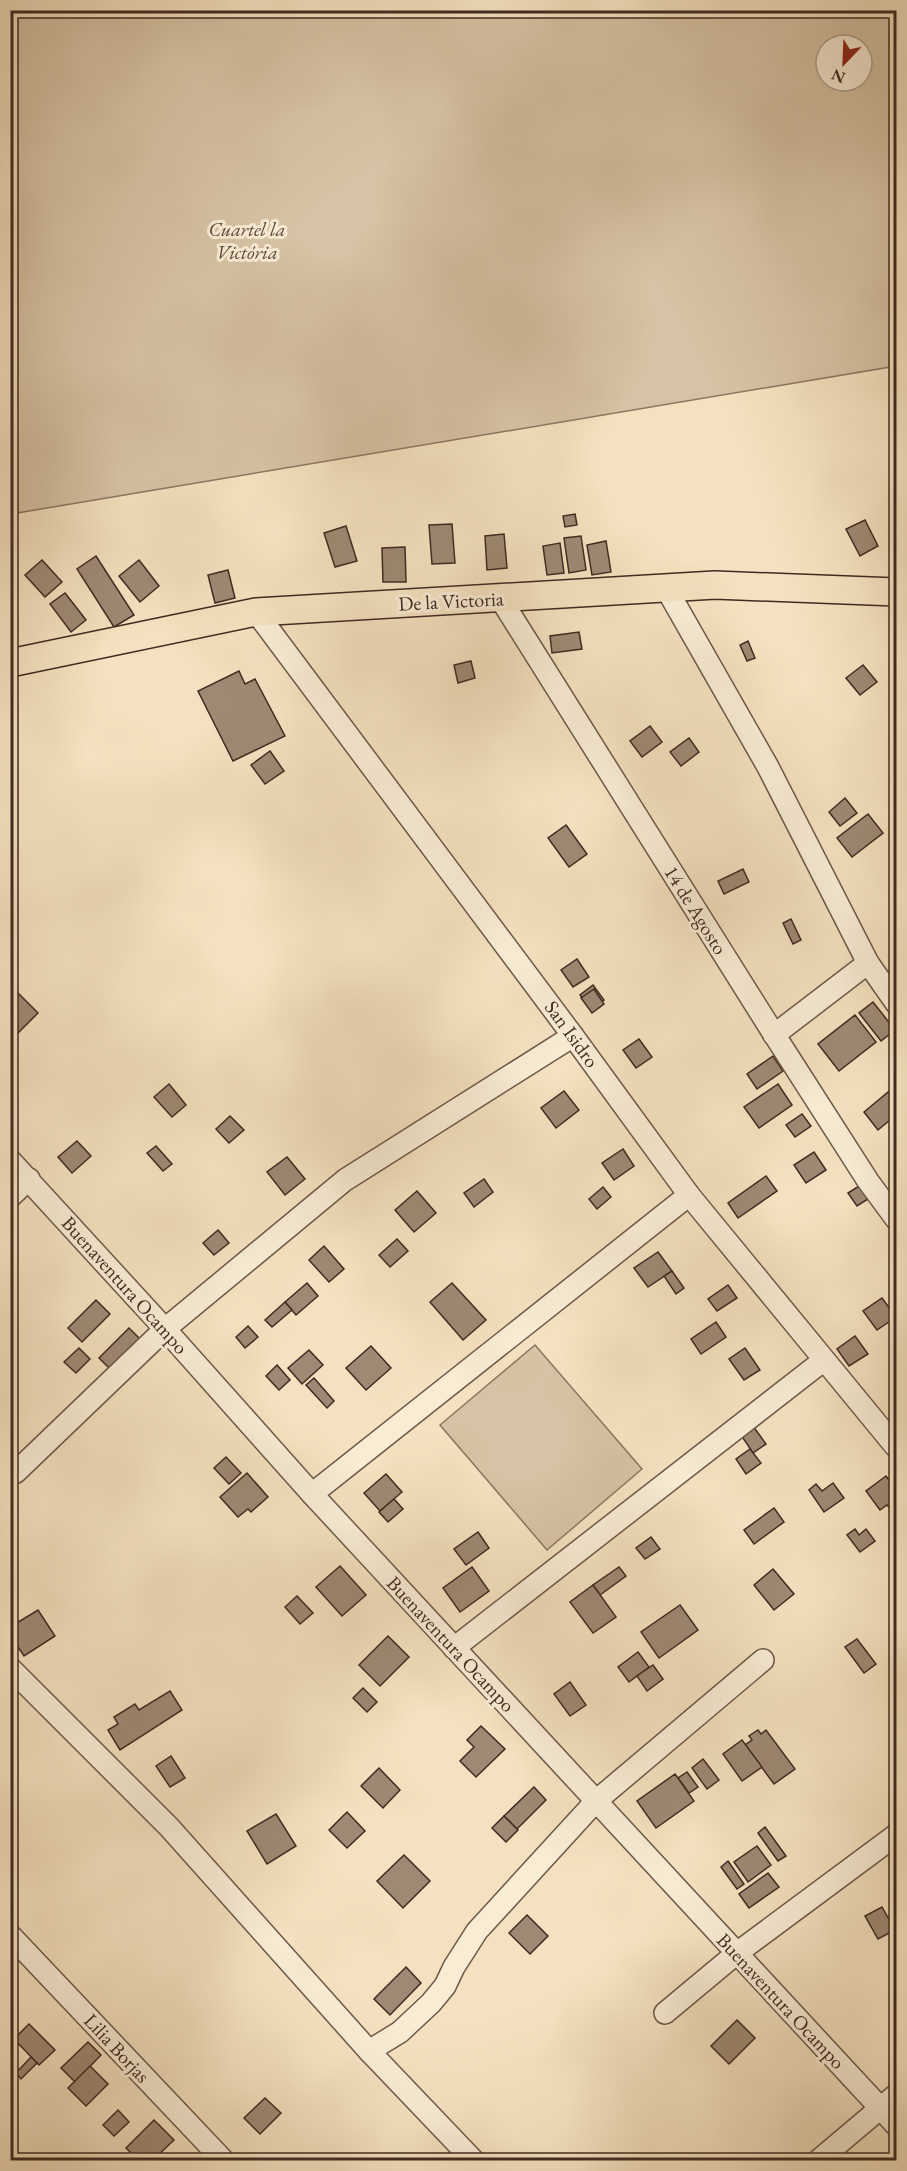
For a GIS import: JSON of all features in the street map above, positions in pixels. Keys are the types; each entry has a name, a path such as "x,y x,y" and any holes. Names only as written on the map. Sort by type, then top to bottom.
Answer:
{"main road":[{"name":"De la Victoria","path":"10,663 256,612 715,585 897,592"}],"street":[{"path":"666,588 768,767 868,963 897,1003"},
{"name":"14 de Agosto","path":"500,598 774,1035 868,1181 897,1218"},
{"name":"San Isidro","path":"256,612 689,1195 897,1447"},
{"path":"774,1035 868,963"},
{"path":"16,1472 165,1329 345,1180 573,1036"},
{"name":"Buenaventura Ocampo","path":"10,1160 312,1494 737,1953 889,2101 897,2125"},
{"path":"10,1197 29,1179"},
{"path":"312,1494 689,1195"},
{"path":"454,1648 824,1360"},
{"path":"369,2051 400,2032 431,2003 445,1986 454,1967 477,1932 596,1801 763,1660"},
{"path":"10,1668 169,1827 369,2051 473,2160"},
{"path":"665,2013 737,1953 897,1835"},
{"name":"Lilia Borjas","path":"10,1935 223,2160"},
{"path":"819,2160 889,2101"}],"green space":[{"name":"Cuartel la Victória","path":"11,10 896,11 896,366 11,514"},
{"path":"535,1345 642,1469 547,1550 440,1425"}],"building":[{"path":"575,514 577,525 565,527 563,516"},
{"path":"865,520 878,546 860,556 846,529"},
{"path":"452,524 455,563 432,564 429,525"},
{"path":"346,526 357,561 335,567 324,533"},
{"path":"504,534 507,568 487,570 485,536"},
{"path":"581,536 586,570 569,573 564,538"},
{"path":"606,541 611,572 592,575 587,545"},
{"path":"560,543 564,573 547,575 543,546"},
{"path":"405,547 406,582 383,582 382,548"},
{"path":"96,556 134,615 114,627 77,569"},
{"path":"42,560 62,582 45,597 25,575"},
{"path":"139,560 159,586 140,602 119,576"},
{"path":"228,570 235,598 215,603 208,575"},
{"path":"65,593 86,620 71,632 50,604"},
{"path":"579,632 582,649 552,653 550,636"},
{"path":"748,641 755,658 747,661 740,645"},
{"path":"471,661 475,678 458,683 454,665"},
{"path":"863,665 877,682 860,695 846,678"},
{"path":"239,671 245,684 255,679 285,736 233,761 198,691"},
{"path":"650,726 662,742 642,757 630,741"},
{"path":"689,738 699,752 681,766 670,752"},
{"path":"270,751 284,771 265,784 251,765"},
{"path":"845,798 857,813 840,826 829,812"},
{"path":"868,814 883,833 852,857 837,838"},
{"path":"566,825 587,854 569,867 548,838"},
{"path":"743,869 749,882 724,894 718,881"},
{"path":"791,919 801,940 793,944 783,923"},
{"path":"577,959 589,977 573,987 561,970"},
{"path":"593,985 604,1000 591,1010 580,995"},
{"path":"594,989 604,1004 592,1013 581,998"},
{"path":"18,993 38,1013 10,1041 10,1000"},
{"path":"873,1002 895,1030 881,1041 859,1013"},
{"path":"855,1015 876,1042 839,1071 818,1044"},
{"path":"639,1039 652,1057 636,1068 623,1050"},
{"path":"773,1056 783,1071 757,1089 747,1074"},
{"path":"169,1084 186,1105 172,1117 154,1097"},
{"path":"778,1084 792,1105 759,1128 744,1107"},
{"path":"893,1088 896,1093 896,1115 878,1130 864,1112"},
{"path":"564,1091 579,1110 556,1128 541,1108"},
{"path":"802,1114 811,1126 795,1137 786,1125"},
{"path":"230,1116 244,1130 229,1143 216,1129"},
{"path":"77,1141 91,1156 72,1173 58,1157"},
{"path":"156,1146 172,1164 163,1171 147,1153"},
{"path":"623,1149 634,1166 614,1180 602,1163"},
{"path":"814,1152 826,1170 806,1183 794,1165"},
{"path":"287,1157 305,1179 285,1195 267,1172"},
{"path":"766,1176 777,1191 738,1218 728,1203"},
{"path":"484,1179 493,1192 474,1207 464,1193"},
{"path":"859,1186 868,1199 857,1206 848,1193"},
{"path":"603,1187 611,1197 597,1209 589,1199"},
{"path":"417,1191 436,1213 414,1232 395,1210"},
{"path":"218,1230 229,1243 214,1255 203,1243"},
{"path":"397,1239 408,1251 390,1267 379,1255"},
{"path":"324,1246 344,1269 329,1282 309,1260"},
{"path":"658,1252 672,1271 648,1287 634,1268"},
{"path":"672,1271 684,1288 676,1294 664,1276"},
{"path":"307,1283 318,1296 296,1315 285,1302"},
{"path":"452,1283 486,1320 463,1340 430,1302"},
{"path":"728,1285 737,1298 717,1311 708,1299"},
{"path":"882,1298 896,1317 877,1330 863,1311"},
{"path":"96,1300 110,1314 82,1342 68,1328"},
{"path":"285,1302 292,1310 272,1327 265,1320"},
{"path":"716,1322 726,1337 701,1354 691,1339"},
{"path":"248,1326 258,1337 245,1348 236,1337"},
{"path":"129,1328 141,1340 111,1370 99,1358"},
{"path":"855,1336 868,1354 849,1366 837,1349"},
{"path":"371,1346 391,1368 366,1390 346,1368"},
{"path":"79,1348 90,1359 76,1373 64,1362"},
{"path":"745,1348 760,1370 744,1380 729,1359"},
{"path":"309,1350 323,1365 302,1384 288,1368"},
{"path":"277,1365 290,1380 279,1390 266,1376"},
{"path":"314,1378 334,1401 327,1408 306,1385"},
{"path":"753,1426 766,1444 753,1453 741,1435"},
{"path":"750,1449 761,1463 746,1474 736,1459"},
{"path":"226,1457 241,1473 229,1484 214,1468"},
{"path":"247,1473 268,1497 251,1512 248,1509 238,1517 220,1497"},
{"path":"386,1474 402,1492 380,1511 364,1493"},
{"path":"886,1476 896,1490 896,1510 893,1512 887,1505 880,1510 866,1491"},
{"path":"833,1483 844,1498 824,1512 809,1490 816,1484 822,1491"},
{"path":"394,1499 403,1509 388,1522 379,1512"},
{"path":"774,1508 784,1522 754,1544 744,1530"},
{"path":"855,1529 859,1535 866,1529 875,1541 860,1552 847,1535"},
{"path":"478,1532 489,1548 466,1565 454,1549"},
{"path":"651,1537 660,1549 645,1559 636,1548"},
{"path":"340,1566 366,1595 342,1616 316,1587"},
{"path":"472,1567 489,1591 460,1612 443,1588"},
{"path":"619,1567 626,1576 600,1595 593,1585"},
{"path":"773,1569 794,1594 774,1610 754,1585"},
{"path":"593,1585 616,1617 593,1633 570,1602"},
{"path":"297,1596 313,1613 300,1624 285,1607"},
{"path":"680,1605 698,1630 659,1658 641,1632"},
{"path":"38,1610 55,1636 24,1656 10,1635 10,1627"},
{"path":"388,1636 409,1657 380,1686 359,1665"},
{"path":"857,1639 876,1664 864,1673 845,1647"},
{"path":"638,1652 649,1667 629,1682 618,1667"},
{"path":"653,1665 663,1679 647,1691 637,1676"},
{"path":"570,1682 586,1705 570,1716 554,1694"},
{"path":"363,1688 377,1702 367,1712 353,1698"},
{"path":"170,1691 182,1710 120,1750 108,1730 118,1724 114,1717 135,1704 139,1710"},
{"path":"481,1726 505,1749 476,1777 460,1761 474,1747 467,1740"},
{"path":"758,1730 761,1734 766,1730 795,1769 774,1784 745,1745 752,1740 749,1736"},
{"path":"742,1740 762,1767 742,1781 723,1754"},
{"path":"171,1756 185,1778 170,1787 156,1766"},
{"path":"703,1759 719,1780 707,1789 692,1768"},
{"path":"379,1768 400,1790 383,1808 361,1786"},
{"path":"687,1772 698,1787 689,1793 678,1778"},
{"path":"675,1774 694,1801 656,1828 637,1801"},
{"path":"534,1787 546,1800 517,1829 504,1816"},
{"path":"347,1812 365,1831 347,1848 329,1830"},
{"path":"276,1814 296,1846 267,1864 247,1831"},
{"path":"504,1816 518,1830 506,1842 492,1828"},
{"path":"765,1827 786,1856 778,1861 758,1833"},
{"path":"757,1846 771,1865 748,1882 734,1862"},
{"path":"404,1855 430,1881 403,1908 377,1881"},
{"path":"728,1861 744,1884 737,1889 721,1867"},
{"path":"768,1873 779,1887 749,1908 739,1894"},
{"path":"882,1907 895,1930 878,1939 865,1916"},
{"path":"527,1915 548,1936 530,1954 509,1933"},
{"path":"406,1967 421,1983 390,2015 374,1999"},
{"path":"737,2020 755,2038 729,2064 711,2046"},
{"path":"29,2024 55,2050 39,2065 14,2039"},
{"path":"88,2042 101,2055 75,2082 61,2068"},
{"path":"31,2057 37,2063 21,2079 16,2073"},
{"path":"90,2066 108,2084 86,2106 68,2088"},
{"path":"265,2098 281,2113 260,2134 244,2118"},
{"path":"118,2110 129,2122 114,2136 103,2125"},
{"path":"154,2120 174,2140 153,2160 138,2160 126,2148"}]}
